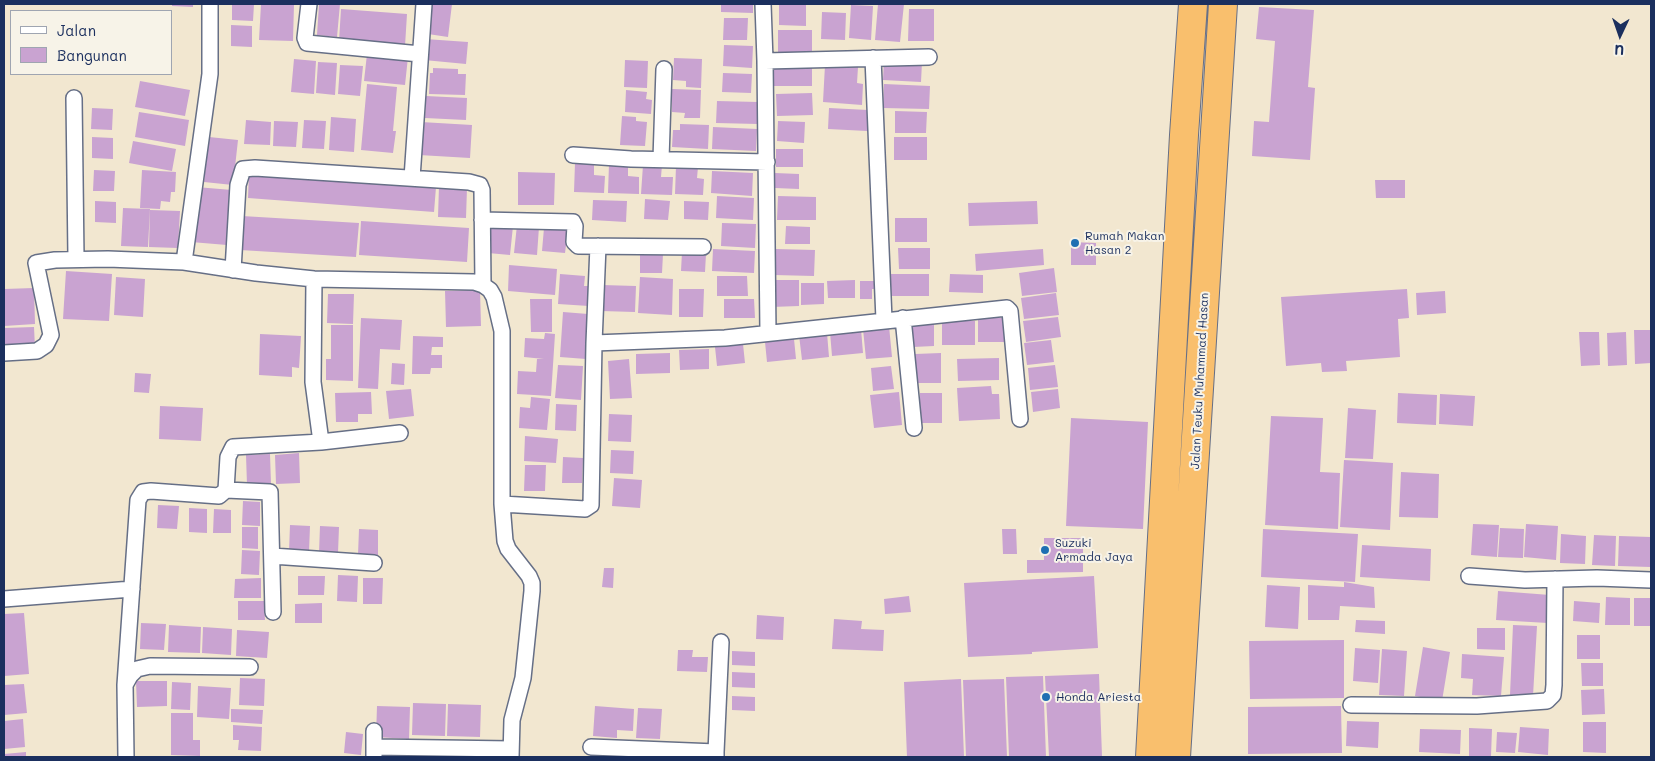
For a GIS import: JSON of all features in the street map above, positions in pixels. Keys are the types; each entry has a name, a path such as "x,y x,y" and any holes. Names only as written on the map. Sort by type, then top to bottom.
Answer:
{"highway":[{"path":"1150,757 1184,135 1193,4"},
{"name":"Jalan Teuku Muhammad Hasan","path":"1176,757 1223,4"},
{"path":"1184,135 1214,140"}],"street":[{"path":"184,262 210,74 210,4"},
{"path":"310,4 304,38 307,43 420,54"},
{"path":"412,178 424,4"},
{"path":"763,4 767,162 768,333"},
{"path":"765,61 929,57"},
{"path":"874,58 884,320"},
{"path":"661,160 664,69"},
{"path":"74,98 76,258"},
{"path":"573,156 767,162"},
{"path":"232,270 238,186 243,169 255,168 469,182 480,186 482,190 483,285"},
{"path":"482,220 573,222 575,226 575,244 578,246 703,248"},
{"path":"502,504 585,509 591,505 598,246"},
{"path":"4,353 37,351 46,345 51,335 36,263 55,260 76,258 184,262 232,270 314,279 474,282 490,290 494,297 502,331 502,504 505,541 508,549 529,576 532,591 523,678 512,720 511,753 374,752 374,731"},
{"path":"314,279 313,382 321,442"},
{"path":"594,343 725,338 1004,308 1009,309 1020,419"},
{"path":"903,318 914,428"},
{"path":"226,490 228,457 233,447 321,442 400,433"},
{"path":"126,757 126,686 138,500 144,492 152,490 219,496 226,490 270,492 273,612"},
{"path":"272,556 374,563"},
{"path":"1469,576 1524,580 1597,578 1651,580"},
{"path":"1351,705 1477,706 1547,701 1553,695 1554,685 1555,579"},
{"path":"4,599 132,589"},
{"path":"591,747 716,755 720,642"},
{"path":"126,686 130,676 137,669 150,666 250,667"}],"building":[{"path":"172,4 193,4 193,7 172,6"},
{"path":"232,4 254,4 253,21 232,20"},
{"path":"261,4 294,4 293,41 259,40"},
{"path":"319,4 340,4 337,37 317,35"},
{"path":"431,4 452,4 448,37 428,34"},
{"path":"721,4 753,4 753,13 721,12"},
{"path":"779,4 806,4 806,26 779,25"},
{"path":"878,4 904,4 900,42 875,40"},
{"path":"851,5 873,6 871,40 849,38"},
{"path":"1259,7 1314,10 1308,87 1315,88 1310,160 1252,156 1254,121 1269,122 1275,41 1256,39"},
{"path":"341,9 407,14 405,46 339,41"},
{"path":"909,9 934,9 934,41 908,41"},
{"path":"822,12 846,13 845,40 821,39"},
{"path":"724,18 748,18 747,40 723,40"},
{"path":"231,25 252,26 252,47 231,46"},
{"path":"778,30 812,30 812,53 778,52"},
{"path":"425,39 468,42 466,64 424,60"},
{"path":"724,45 753,46 752,68 723,66"},
{"path":"367,54 408,57 405,85 364,81"},
{"path":"674,58 702,59 701,88 686,87 686,81 673,80"},
{"path":"294,59 316,61 314,94 291,92"},
{"path":"625,60 648,61 647,88 624,87"},
{"path":"884,60 922,62 921,82 883,80"},
{"path":"318,62 337,63 335,95 316,93"},
{"path":"340,65 363,66 360,96 338,94"},
{"path":"825,65 858,67 857,83 863,84 862,105 823,102"},
{"path":"774,66 812,67 812,86 774,86"},
{"path":"433,68 458,69 458,74 466,74 465,95 429,94 430,73 433,73"},
{"path":"723,73 752,74 751,93 722,92"},
{"path":"140,81 190,90 185,116 135,107"},
{"path":"367,84 397,87 393,131 396,131 393,153 361,150"},
{"path":"884,84 930,86 929,109 883,108"},
{"path":"672,89 701,90 700,118 684,118 685,113 672,112"},
{"path":"626,90 647,92 646,99 652,100 651,114 625,112"},
{"path":"812,93 813,115 777,116 776,94"},
{"path":"426,96 467,98 466,120 425,118"},
{"path":"717,101 758,102 758,124 716,123"},
{"path":"92,108 113,109 112,130 91,129"},
{"path":"829,108 868,110 867,131 828,129"},
{"path":"895,111 927,112 926,133 895,133"},
{"path":"139,112 189,120 185,146 135,137"},
{"path":"622,116 636,117 636,121 647,122 645,146 620,145"},
{"path":"331,117 356,119 354,152 329,150"},
{"path":"246,120 271,122 270,145 244,144"},
{"path":"304,120 326,121 324,149 302,148"},
{"path":"274,121 298,122 296,147 273,146"},
{"path":"778,121 805,122 804,143 777,141"},
{"path":"421,122 472,125 470,158 419,155"},
{"path":"680,124 709,125 708,149 672,147 673,130 680,130"},
{"path":"713,127 757,129 756,151 712,149"},
{"path":"92,137 113,138 113,159 92,158"},
{"path":"209,137 238,140 233,185 204,182"},
{"path":"894,137 927,137 927,160 894,160"},
{"path":"133,141 176,149 172,171 129,163"},
{"path":"776,149 803,149 803,167 776,167"},
{"path":"575,163 594,164 594,175 605,176 604,193 574,192"},
{"path":"609,164 628,165 628,176 639,177 639,194 608,193"},
{"path":"643,165 662,165 661,177 673,177 672,195 641,194"},
{"path":"676,166 698,167 697,178 704,179 703,195 675,194"},
{"path":"94,170 115,171 114,191 93,191"},
{"path":"142,170 176,172 175,192 171,192 170,202 161,201 160,209 140,208"},
{"path":"712,171 753,173 752,196 711,193"},
{"path":"518,172 555,173 554,205 518,205"},
{"path":"249,173 436,187 434,212 248,198"},
{"path":"775,173 799,174 799,189 775,188"},
{"path":"1375,180 1405,180 1405,198 1376,198"},
{"path":"439,186 467,188 466,218 438,217"},
{"path":"196,187 232,190 227,245 191,242"},
{"path":"717,196 754,198 753,220 716,218"},
{"path":"778,196 816,197 816,220 777,220"},
{"path":"645,199 670,201 668,220 644,219"},
{"path":"593,200 627,201 626,222 592,220"},
{"path":"95,201 116,202 116,223 95,222"},
{"path":"684,201 709,202 708,220 684,219"},
{"path":"1037,201 1038,224 969,226 968,203"},
{"path":"123,208 150,209 148,247 121,246"},
{"path":"150,210 180,211 178,248 149,247"},
{"path":"242,216 359,223 356,257 240,250"},
{"path":"895,218 927,218 927,242 895,242"},
{"path":"361,221 469,228 467,262 359,255"},
{"path":"722,223 756,224 755,248 721,246"},
{"path":"491,224 513,226 510,255 488,253"},
{"path":"517,225 539,227 537,255 514,253"},
{"path":"786,226 810,227 810,244 785,244"},
{"path":"544,228 568,230 565,253 542,251"},
{"path":"1071,242 1096,243 1096,265 1071,265"},
{"path":"898,248 930,248 930,269 899,269"},
{"path":"713,249 755,251 754,273 712,271"},
{"path":"775,249 815,250 814,276 774,275"},
{"path":"1043,249 1044,265 976,271 975,254"},
{"path":"682,252 706,254 705,272 681,271"},
{"path":"640,253 663,254 662,273 640,273"},
{"path":"509,265 557,269 555,295 508,291"},
{"path":"1054,268 1057,292 1022,296 1019,273"},
{"path":"66,271 112,274 109,321 63,319"},
{"path":"560,274 585,276 584,286 591,286 589,306 558,304"},
{"path":"890,274 929,274 929,296 890,296"},
{"path":"950,274 983,275 983,293 949,292"},
{"path":"717,276 747,276 748,296 717,296"},
{"path":"116,277 145,279 143,317 114,315"},
{"path":"640,277 673,279 672,315 638,313"},
{"path":"770,280 799,280 799,306 771,307"},
{"path":"855,280 855,298 828,298 827,281"},
{"path":"860,281 878,281 878,289 872,289 872,299 860,299"},
{"path":"801,283 824,283 824,304 801,305"},
{"path":"602,285 636,286 635,312 601,311"},
{"path":"34,288 35,324 4,326 4,289"},
{"path":"679,289 704,289 703,317 679,317"},
{"path":"1407,289 1409,318 1398,319 1400,357 1346,361 1347,371 1322,372 1321,363 1286,366 1281,297"},
{"path":"480,290 481,326 446,327 445,291"},
{"path":"1445,291 1446,313 1417,315 1416,293"},
{"path":"1056,293 1059,315 1024,319 1021,298"},
{"path":"328,294 354,294 353,324 327,323"},
{"path":"530,299 552,299 552,332 531,332"},
{"path":"724,299 754,299 755,318 724,318"},
{"path":"563,312 588,314 586,359 560,357"},
{"path":"1058,317 1061,337 1026,342 1023,321"},
{"path":"361,318 402,320 400,350 380,349 378,389 358,388"},
{"path":"978,318 1004,318 1004,342 978,342"},
{"path":"942,321 975,321 975,345 942,345"},
{"path":"912,323 934,323 934,346 913,347"},
{"path":"331,325 353,325 353,381 326,380 326,359 331,359"},
{"path":"889,326 892,357 866,359 863,329"},
{"path":"34,327 35,348 4,349 4,328"},
{"path":"861,329 863,353 832,356 830,332"},
{"path":"1634,330 1651,330 1651,363 1635,364"},
{"path":"1579,332 1599,332 1600,365 1581,366"},
{"path":"1626,332 1627,365 1608,366 1607,333"},
{"path":"545,333 555,334 551,396 517,394 518,371 536,372 537,359 544,359 524,357 525,338 544,339"},
{"path":"827,333 829,357 802,360 799,335"},
{"path":"260,334 301,336 299,368 292,367 292,377 259,375"},
{"path":"413,336 443,337 443,347 432,347 431,355 442,355 442,368 431,368 430,374 412,374"},
{"path":"794,339 796,359 767,362 765,342"},
{"path":"1051,340 1054,362 1027,365 1024,343"},
{"path":"743,344 745,363 717,366 715,347"},
{"path":"709,349 709,369 680,370 679,350"},
{"path":"670,353 670,373 636,374 636,354"},
{"path":"941,353 941,383 915,383 915,354"},
{"path":"999,358 999,380 958,381 957,359"},
{"path":"629,359 632,398 610,399 608,361"},
{"path":"392,363 405,364 404,385 391,384"},
{"path":"558,365 583,366 581,400 555,398"},
{"path":"1055,365 1058,387 1030,390 1028,368"},
{"path":"891,366 894,389 873,391 871,368"},
{"path":"135,373 151,374 149,393 134,392"},
{"path":"991,386 992,394 999,394 1000,419 959,421 957,388"},
{"path":"411,389 414,416 389,419 386,391"},
{"path":"1058,389 1060,408 1033,412 1031,392"},
{"path":"371,392 372,414 358,414 358,422 336,422 335,393"},
{"path":"899,392 902,425 874,428 870,395"},
{"path":"920,393 942,393 942,423 920,423"},
{"path":"1398,393 1437,395 1436,425 1397,423"},
{"path":"1440,394 1475,396 1473,426 1439,424"},
{"path":"531,397 550,399 547,430 519,428 520,407 530,408"},
{"path":"556,404 577,405 576,431 555,430"},
{"path":"160,406 203,408 201,441 159,439"},
{"path":"1348,408 1376,410 1373,459 1345,458"},
{"path":"609,414 632,415 631,442 608,441"},
{"path":"1271,416 1323,418 1320,472 1340,473 1338,529 1265,525"},
{"path":"1071,418 1148,422 1143,529 1066,526"},
{"path":"525,436 558,439 556,463 524,461"},
{"path":"611,450 634,451 633,474 610,473"},
{"path":"299,453 300,483 276,484 275,455"},
{"path":"270,454 271,484 247,485 246,455"},
{"path":"563,457 583,458 582,483 562,483"},
{"path":"1344,460 1393,463 1390,530 1340,527"},
{"path":"525,465 546,465 545,491 524,491"},
{"path":"1401,472 1439,474 1438,518 1399,517"},
{"path":"614,478 642,480 640,508 612,506"},
{"path":"243,501 260,502 260,526 242,525"},
{"path":"158,505 179,506 177,529 157,528"},
{"path":"189,508 207,509 207,533 189,532"},
{"path":"214,509 231,510 231,533 213,533"},
{"path":"1473,524 1499,525 1497,557 1471,555"},
{"path":"1526,524 1558,526 1556,560 1524,557"},
{"path":"290,525 310,526 309,552 289,552"},
{"path":"320,526 339,527 338,553 319,553"},
{"path":"242,527 258,527 258,549 242,548"},
{"path":"1500,528 1524,529 1523,558 1498,557"},
{"path":"359,529 378,530 378,556 358,555"},
{"path":"1002,529 1016,529 1017,554 1003,554"},
{"path":"1263,529 1358,534 1355,582 1261,577"},
{"path":"1561,534 1586,536 1585,564 1560,563"},
{"path":"1594,535 1616,536 1615,566 1592,565"},
{"path":"1619,536 1651,537 1650,567 1618,566"},
{"path":"1044,538 1083,538 1083,572 1027,573 1027,560 1044,560"},
{"path":"1362,545 1431,549 1430,581 1360,577"},
{"path":"242,550 260,551 259,575 241,574"},
{"path":"604,568 614,568 613,588 602,587"},
{"path":"338,575 358,576 357,602 337,601"},
{"path":"298,576 325,576 324,595 298,595"},
{"path":"1094,576 1098,648 968,657 964,583"},
{"path":"261,578 261,598 234,598 235,579"},
{"path":"363,578 383,578 382,604 363,604"},
{"path":"1344,582 1374,587 1375,608 1340,606 1339,620 1308,620 1308,585 1344,587"},
{"path":"1267,585 1300,587 1298,629 1265,627"},
{"path":"1498,591 1550,595 1548,623 1496,620"},
{"path":"909,596 911,612 885,614 884,599"},
{"path":"1606,597 1630,598 1630,625 1605,625"},
{"path":"1634,598 1651,598 1651,626 1634,626"},
{"path":"238,601 264,601 265,620 238,620"},
{"path":"1574,601 1600,603 1599,623 1573,621"},
{"path":"322,603 322,623 295,623 295,604"},
{"path":"24,613 29,674 4,676 4,614"},
{"path":"757,615 784,617 783,640 756,639"},
{"path":"834,619 862,621 861,629 884,630 883,651 832,649"},
{"path":"1356,620 1385,621 1385,634 1355,632"},
{"path":"141,623 166,624 164,650 140,649"},
{"path":"169,625 201,627 200,653 168,652"},
{"path":"1513,625 1537,626 1533,696 1510,695"},
{"path":"203,627 232,629 231,655 202,653"},
{"path":"1477,628 1505,628 1505,650 1477,649"},
{"path":"237,630 269,632 267,658 236,656"},
{"path":"1577,635 1600,635 1600,659 1577,659"},
{"path":"1344,640 1344,698 1250,699 1249,641"},
{"path":"1423,647 1450,652 1442,701 1415,696"},
{"path":"1355,648 1380,650 1378,683 1353,681"},
{"path":"1382,649 1407,651 1404,696 1379,695"},
{"path":"678,650 693,650 692,657 708,657 707,672 677,671"},
{"path":"732,651 755,652 755,666 732,665"},
{"path":"1462,654 1504,657 1501,696 1472,695 1473,679 1461,678"},
{"path":"1581,663 1603,663 1603,686 1582,686"},
{"path":"732,672 755,673 755,688 732,687"},
{"path":"1099,674 1102,756 1049,757 1045,676"},
{"path":"1043,676 1046,757 1009,757 1006,677"},
{"path":"240,678 265,679 264,706 239,705"},
{"path":"961,679 964,757 907,757 904,682"},
{"path":"1004,679 1007,757 966,757 963,680"},
{"path":"136,681 167,681 167,706 137,707"},
{"path":"172,682 191,683 190,710 171,709"},
{"path":"24,684 27,713 4,715 4,685"},
{"path":"198,686 231,688 229,719 197,717"},
{"path":"1604,689 1605,714 1582,715 1581,690"},
{"path":"732,696 755,697 755,711 732,710"},
{"path":"413,703 446,704 445,736 412,735"},
{"path":"448,704 481,705 480,737 447,736"},
{"path":"377,706 410,707 409,739 376,737"},
{"path":"595,706 634,709 633,731 617,730 617,738 593,736"},
{"path":"1341,706 1342,753 1248,754 1248,707"},
{"path":"638,708 662,709 660,739 636,738"},
{"path":"231,709 263,710 262,724 231,722"},
{"path":"171,713 193,713 193,740 200,740 200,756 171,755"},
{"path":"23,719 25,747 4,749 4,721"},
{"path":"1347,721 1379,722 1378,748 1346,746"},
{"path":"1583,722 1606,722 1606,753 1583,752"},
{"path":"233,725 262,727 261,751 238,750 239,740 233,740"},
{"path":"1520,727 1549,729 1548,755 1518,752"},
{"path":"1469,728 1492,729 1491,756 1469,756"},
{"path":"1420,729 1461,730 1460,754 1419,752"},
{"path":"346,732 363,734 361,755 344,753"},
{"path":"1497,732 1517,733 1515,753 1496,752"},
{"path":"26,752 26,757 4,757 4,754"}],"place":[{"name":"Rumah Makan Hasan 2","path":"1075,243"},
{"name":"Suzuki Armada Jaya","path":"1045,550"},
{"name":"Honda Ariesta","path":"1046,697"}]}
